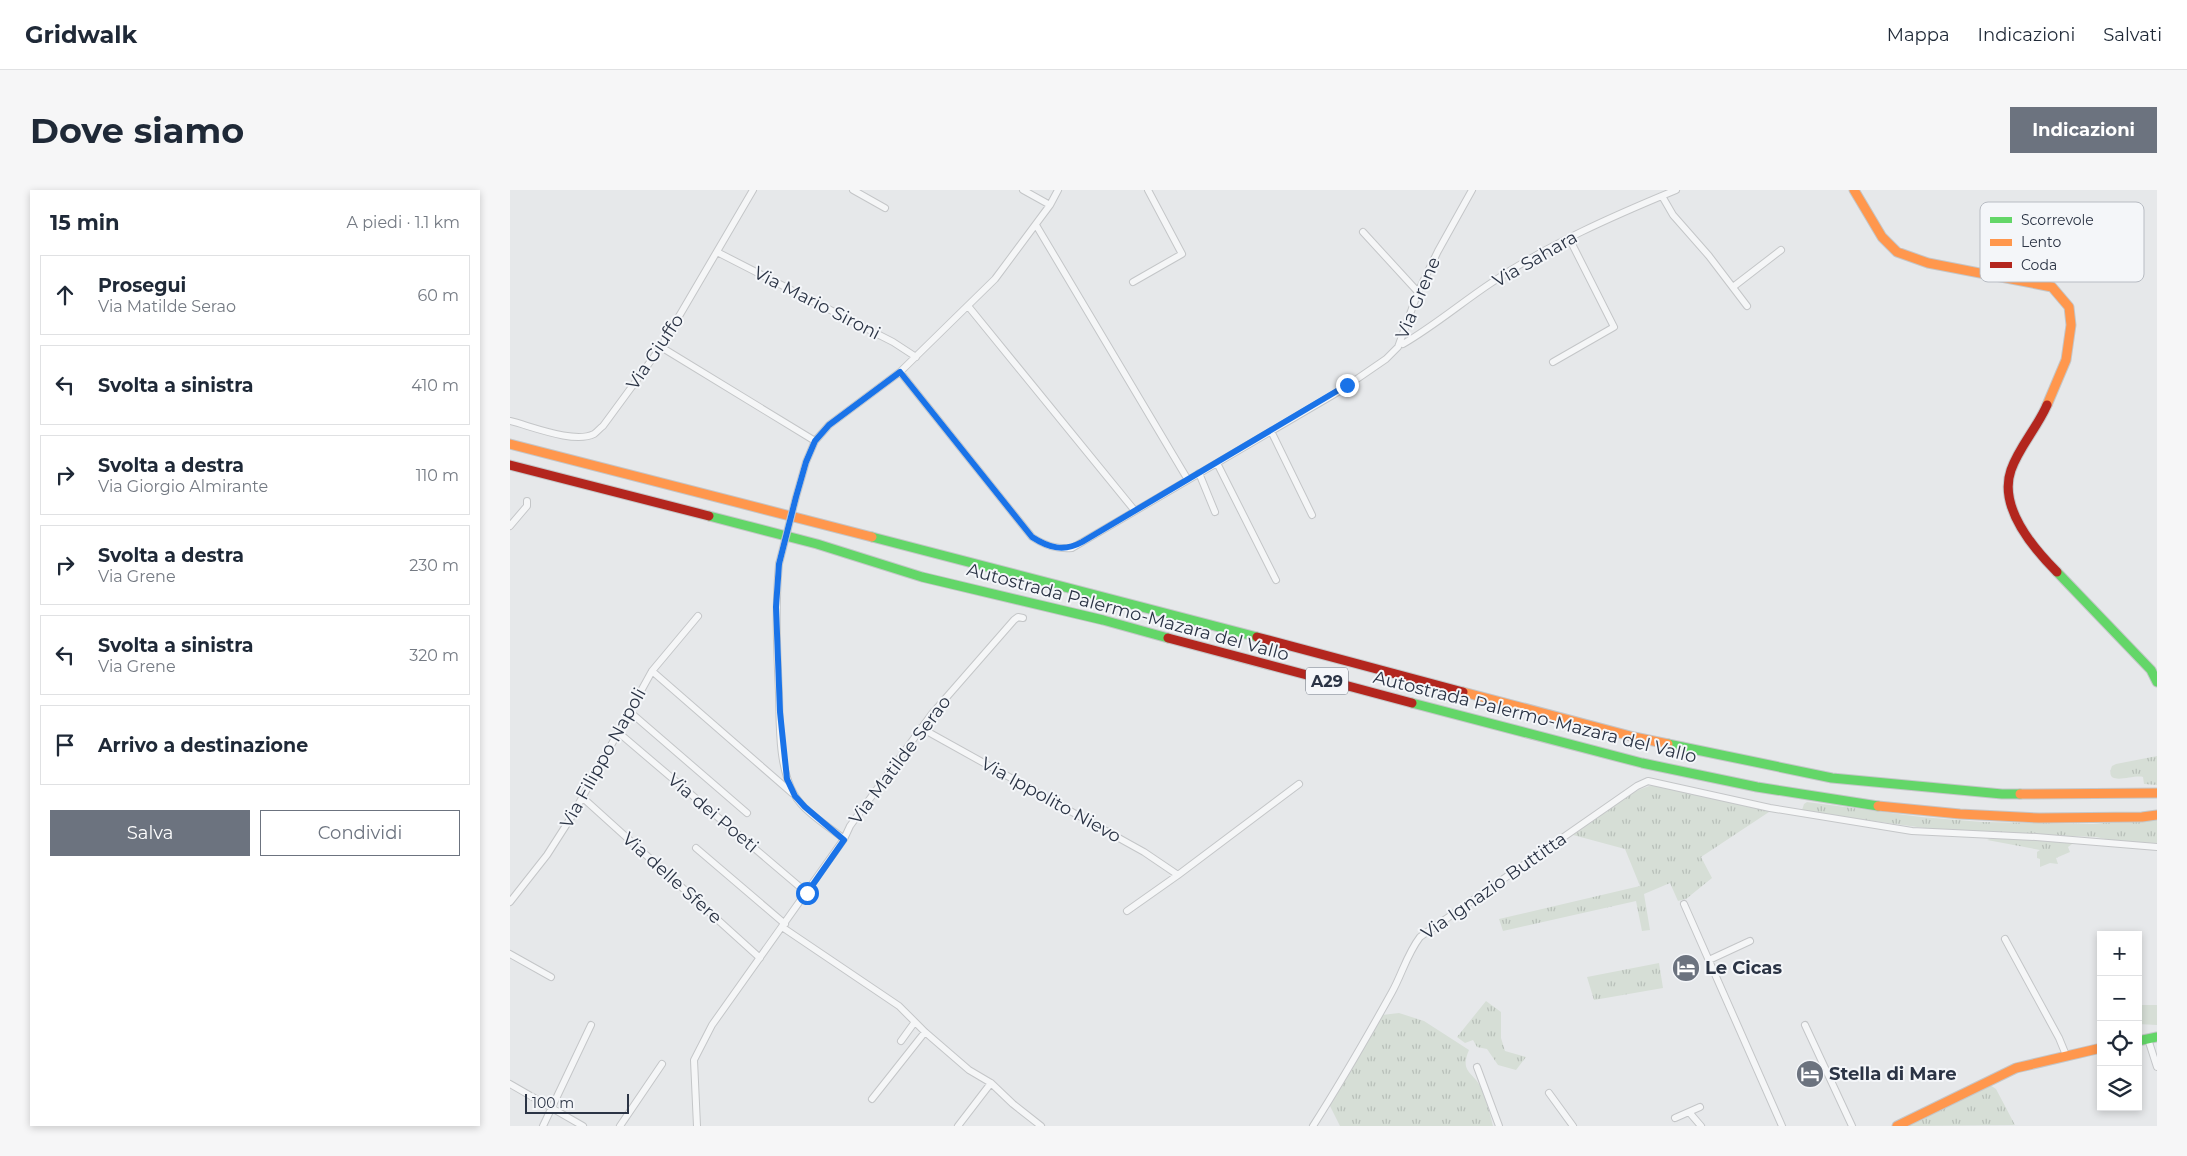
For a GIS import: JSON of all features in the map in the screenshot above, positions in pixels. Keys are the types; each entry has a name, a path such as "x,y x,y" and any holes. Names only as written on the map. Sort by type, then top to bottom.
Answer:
{"main road":[{"path":"1854,190 1882,237 1896,252 1928,263 1980,272"},
{"path":"2033,282 2052,287 2069,307 2070,325 2066,360 2044,412 2011,470 2008,486 2014,512 2022,531 2042,557 2151,670 2157,682"},
{"name":"Autostrada Palermo-Mazara del Vallo","path":"510,444 1634,737 1832,778 2002,794 2157,794"},
{"name":"Autostrada Palermo-Mazara del Vallo","path":"510,466 817,544 922,577 1103,620 1642,763 1728,781 1868,805 1960,814 2038,818 2142,817 2157,815"},
{"path":"1896,1126 2016,1068 2066,1054 2097,1049"}],"street":[{"name":"Via Giuffo","path":"510,421 568,436 584,437 594,434 613,414 661,347 753,190"},
{"path":"852,190 885,208"},
{"path":"1023,190 1050,205"},
{"path":"795,796 787,779 780,712 776,607 779,564 806,462 815,441 829,425 900,372 995,279 1036,225 1058,190"},
{"path":"1133,282 1182,254 1148,190"},
{"name":"Via Grene","path":"900,372 1032,537 1045,546 1059,549 1072,548 1338,392 1392,353 1398,347 1418,292 1438,251 1472,190"},
{"name":"Via Sahara","path":"1403,344 1432,327 1492,282 1570,238 1614,216 1676,190"},
{"path":"1662,196 1673,215 1709,256 1747,306"},
{"path":"1036,225 1188,480"},
{"path":"1363,232 1418,292"},
{"path":"1553,362 1614,328 1570,238"},
{"path":"1733,287 1781,250"},
{"name":"Via Mario Sironi","path":"716,252 893,342 916,357"},
{"path":"968,306 1135,511"},
{"path":"661,347 815,441"},
{"path":"1271,431 1312,515"},
{"path":"1216,463 1276,580"},
{"path":"1198,473 1214,512"},
{"path":"510,526 527,506 528,501"},
{"name":"Via Filippo Napoli","path":"510,902 547,856 583,798 652,670 698,616"},
{"name":"Via Matilde Serao","path":"697,1126 692,1068 694,1060 712,1025 784,926 844,840 850,826 921,728 1014,620 1018,617 1023,618"},
{"path":"652,670 844,840"},
{"path":"630,712 747,813"},
{"name":"Via Ippolito Nievo","path":"921,728 1144,852 1178,876"},
{"name":"Via dei Poeti","path":"619,733 807,893"},
{"name":"Via Ignazio Buttitta","path":"1313,1126 1386,1003 1410,949 1420,937 1522,864 1648,781 1770,808 1912,831 2036,837 2157,847"},
{"path":"1127,911 1178,876 1300,784"},
{"name":"Via delle Sfere","path":"583,798 760,958"},
{"path":"696,848 784,926 824,957 899,1006 924,1032 969,1070 991,1083 1013,1104 1041,1126"},
{"path":"1684,904 1782,1126"},
{"path":"2005,939 2066,1054"},
{"path":"1709,960 1750,941"},
{"path":"510,954 551,978"},
{"path":"901,1041 914,1023"},
{"path":"543,1126 591,1024"},
{"path":"1805,1025 1852,1126"},
{"path":"872,1099 924,1032"},
{"path":"2153,1038 2157,1067"},
{"path":"620,1126 662,1064"},
{"path":"1477,1066 1499,1126"},
{"path":"958,1126 991,1083"},
{"path":"510,1084 583,1126"},
{"path":"1549,1093 1574,1126"},
{"path":"1675,1118 1700,1107"},
{"path":"1689,1112 1700,1126"}],"green space":[{"path":"2157,756 2157,785 2144,784 2143,777 2120,779 2112,777 2110,773 2112,766 2116,764"},
{"path":"1652,785 1772,810 1701,857 1712,878 1686,899 1678,901 1670,883 1644,894 1650,930 1642,931 1636,901 1503,931 1499,919 1640,886 1625,849 1573,835 1633,792"},
{"path":"1807,802 1921,817 1982,822 2093,824 2157,818 2157,844 2120,842 2096,837 1947,831 1807,812 1802,810"},
{"path":"1995,837 2069,842 2072,844 2068,847 2070,852 2056,858 2058,864 2050,863 2040,867 2040,859 2037,858 2037,852 2040,850 1987,840"},
{"path":"1659,963 1663,988 1594,1000 1587,977"},
{"path":"1486,1001 1501,1012 1501,1038 1505,1051 1526,1057 1516,1070 1498,1065 1487,1049 1477,1047 1473,1040 1465,1043 1457,1037"},
{"path":"2142,1005 2157,1005 2157,1025 2142,1024"},
{"path":"1399,1013 1424,1021 1469,1050 1466,1058 1467,1068 1481,1088 1493,1126 1340,1126 1329,1104 1382,1015"},
{"path":"1990,1085 1996,1089 2015,1125 1904,1126"}],"traffic: fast":[{"path":"709,516 817,544 922,577 1103,620 1168,638"},
{"path":"872,537 1257,637"},
{"path":"2057,572 2151,670 2157,682"},
{"path":"1412,703 1642,763 1757,787 1878,806"},
{"path":"1668,744 1832,778 2002,794 2020,794"},
{"path":"2142,1040 2157,1037"}],"traffic: slow":[{"path":"1854,190 1882,237 1897,252 1928,263 1980,273"},
{"path":"2026,282 2052,287 2069,307 2071,325 2066,360 2047,405"},
{"path":"510,444 872,537"},
{"path":"1463,692 1634,737 1668,744"},
{"path":"2020,794 2157,793"},
{"path":"1878,806 1960,814 2039,818 2142,817 2157,815"},
{"path":"1897,1126 2016,1068 2097,1049"}],"traffic: jam":[{"path":"2047,405 2014,462 2008,484 2009,498 2020,526 2028,539 2057,572"},
{"path":"510,465 709,516"},
{"path":"1257,637 1463,692"},
{"path":"1168,638 1412,703"}],"place":[{"name":"Le Cicas","path":"1686,968"},
{"name":"Stella di Mare","path":"1810,1074"}],"route":[{"path":"807,893 844,840 805,807 795,796 787,779 782,747 776,607 779,564 806,462 815,441 829,425 900,372 1032,537 1045,546 1059,549 1072,548 1347,385"}]}
